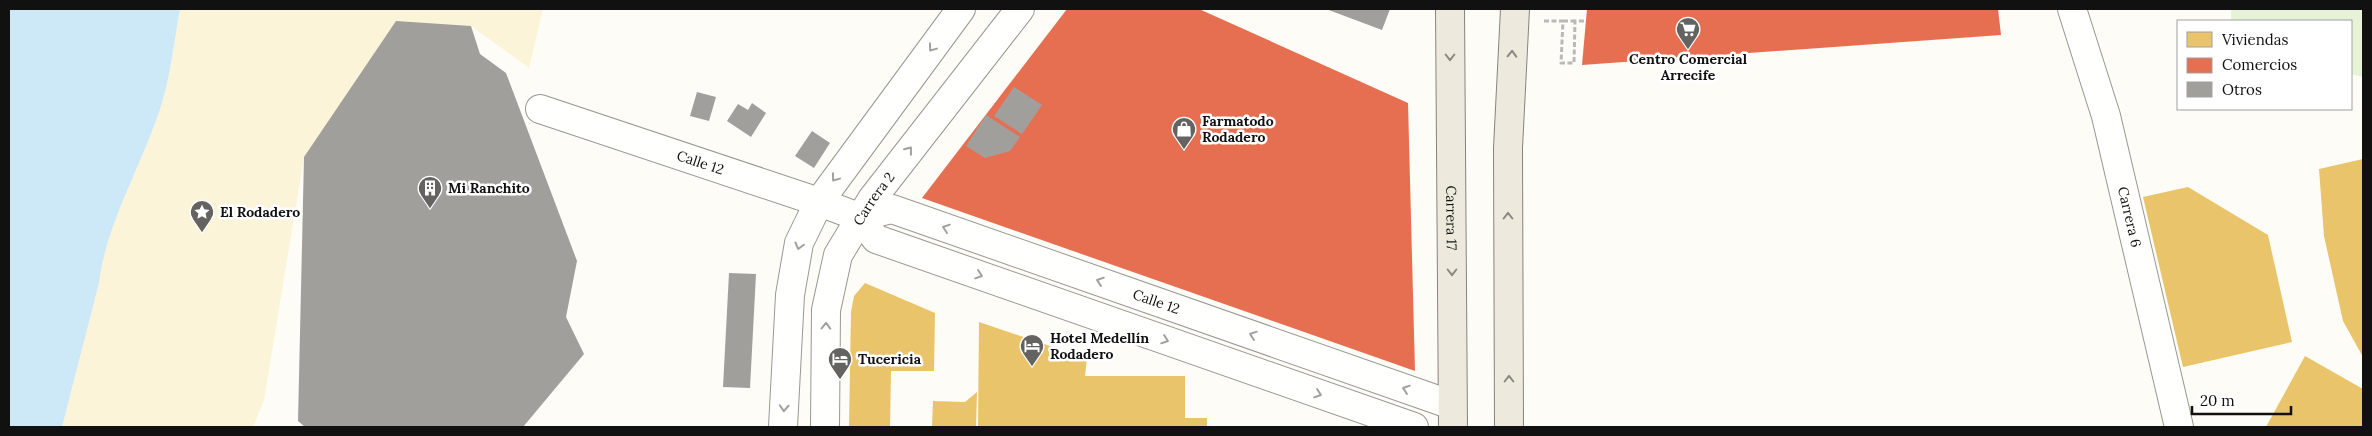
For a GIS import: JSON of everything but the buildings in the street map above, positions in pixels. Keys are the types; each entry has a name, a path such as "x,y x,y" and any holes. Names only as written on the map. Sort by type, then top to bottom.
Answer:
{"main road":[{"name":"Carrera 17","path":"1450,9 1452,416"},
{"path":"1509,427 1508,148 1515,14"}],"street":[{"path":"783,427 790,294 799,243 819,202 961,9"},
{"name":"Carrera 2","path":"825,427 826,310 838,255 859,217 1020,9"},
{"name":"Carrera 6","path":"2072,9 2106,116 2179,427"},
{"name":"Calle 12","path":"540,109 859,217 892,208 1452,416"},
{"path":"859,217 876,239 1414,427"}],"path":[{"path":"1515,14 1562,21 1586,21"},
{"path":"1562,21 1561,63 1574,63 1575,21"}],"green space":[{"path":"2231,9 2363,9 2363,77 2352,74 2352,20 2231,20"}],"sand":[{"name":"El Rodadero","path":"180,9 543,9 529,68 471,26 304,157 264,400 253,427 62,427 109,238 161,106 170,70"}],"water":[{"path":"9,9 180,9 170,70 161,106 109,238 62,427 9,427"}],"place":[{"name":"Centro Comercial Arrecife","path":"1688,50"},
{"name":"Farmatodo Rodadero","path":"1184,150"},
{"name":"Mi Ranchito","path":"430,209"},
{"name":"El Rodadero","path":"202,233"},
{"name":"Hotel Medellín Rodadero","path":"1032,367"},
{"name":"Tucericia","path":"840,380"}]}
